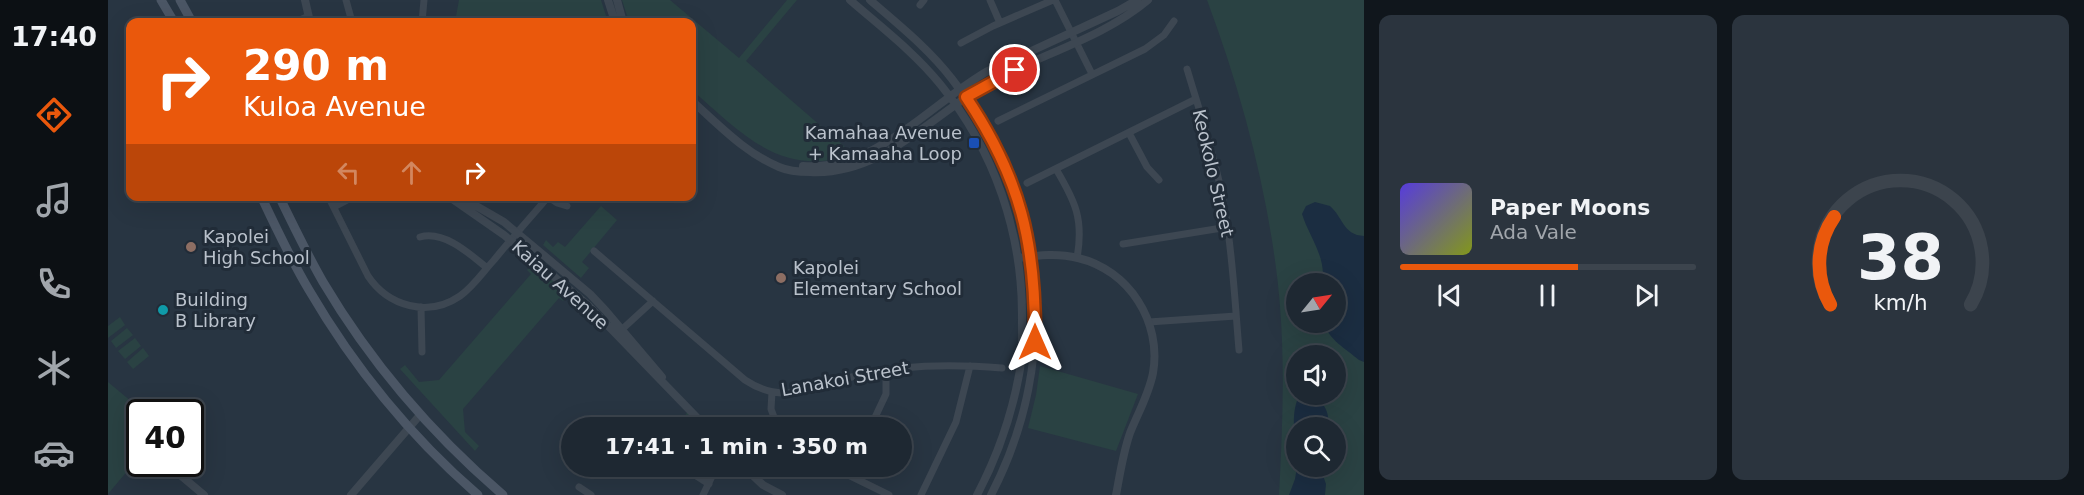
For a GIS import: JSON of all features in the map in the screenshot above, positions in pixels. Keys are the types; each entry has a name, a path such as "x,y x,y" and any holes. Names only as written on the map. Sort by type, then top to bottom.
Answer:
{"main road":[{"path":"161,0 172,18"},
{"path":"180,0 190,18"},
{"path":"263,201 296,267 336,334 366,376 409,427 478,495"},
{"path":"282,201 314,266 349,324 379,366 420,415 458,455 503,495"}],"street":[{"path":"304,0 308,18"},
{"path":"346,0 351,18"},
{"path":"422,18 424,0"},
{"path":"608,0 614,18"},
{"path":"617,0 622,18"},
{"path":"850,0 906,48 930,72 955,104 994,173 1009,214 1019,258 1023,305 1022,353 1019,374 1000,446 977,495"},
{"path":"870,0 927,51 966,97 1006,168 1023,219 1032,256 1035,354 1032,377 1016,440 991,495"},
{"path":"990,0 1000,24"},
{"path":"961,43 1054,0 1092,74"},
{"path":"762,157 792,165 812,167 851,161 877,148 994,67 1144,1"},
{"path":"696,104 744,146 780,168 801,172 830,172 848,169 882,156 966,97 1007,73 1111,25 1144,1"},
{"path":"998,121 1152,44 1164,35 1174,21"},
{"name":"Keokolo Street","path":"1186,69 1218,177 1228,227 1239,350"},
{"path":"1027,183 1196,99"},
{"path":"1129,133 1147,167 1159,180"},
{"path":"1056,168 1072,196 1079,216 1080,238 1077,258"},
{"path":"331,201 368,276 376,287 399,303 421,308 434,307 455,299 467,291 545,201"},
{"path":"334,207 345,201"},
{"name":"Kaiau Avenue","path":"456,201 514,236"},
{"name":"Kaiau Avenue","path":"468,201 490,213 619,332 657,378 665,382 697,417"},
{"path":"554,201 567,206"},
{"path":"1123,244 1228,227"},
{"path":"420,237 431,236 453,244 468,252 487,268"},
{"name":"Lanakoi Street","path":"594,251 745,380 772,392 795,392 861,374 922,366 1002,368"},
{"path":"1019,258 1053,255 1077,258 1103,268 1124,283 1140,304 1149,322 1154,345 1154,370 1150,387 1126,444 1116,495"},
{"path":"619,332 653,301"},
{"path":"421,308 422,352"},
{"path":"1149,322 1236,316"},
{"path":"921,495 956,422 970,366"},
{"path":"875,417 886,394 886,370"},
{"path":"772,392 771,409 774,417"},
{"path":"351,495 420,415"},
{"path":"182,477 204,495"},
{"path":"698,477 709,484"},
{"path":"703,495 712,477"},
{"path":"755,477 782,495"},
{"path":"853,477 889,495"},
{"path":"579,487 591,495"}],"green space":[{"path":"459,0 601,0 607,18 456,18"},
{"path":"622,0 670,0 691,18 628,18"},
{"path":"787,0 797,0 746,61 844,146 848,156 823,161 801,160 781,155 762,146 726,121 696,94 696,22 739,58"},
{"path":"1207,0 1364,0 1364,495 1279,495 1282,353 1279,296 1265,199 1240,98"},
{"path":"601,206 617,220 582,262 589,268 581,278 543,245 546,240 553,247 558,242 565,247"},
{"path":"531,256 577,295 572,300 567,296 563,301 559,298 463,409 465,432 479,446 475,451 400,369 405,365 419,382 439,380 531,274 527,270 531,265 527,260"},
{"path":"120,317 125,325 108,338 108,326"},
{"path":"127,328 133,335 116,348 111,341"},
{"path":"135,338 141,346 125,359 118,351"},
{"path":"143,348 149,356 133,369 127,362"},
{"path":"1040,366 1138,394 1116,451 1028,428"},
{"path":"108,382 128,399 126,399 126,473 108,494"},
{"path":"689,409 696,417 684,417"}],"water":[{"path":"1315,202 1330,206 1347,229 1364,236 1364,362 1346,350 1346,345 1340,345 1328,333 1346,333 1346,273 1323,273 1320,256 1302,214 1306,206"},
{"path":"1296,405 1323,405 1328,417 1294,417"},
{"path":"1295,477 1324,477 1326,484 1325,495 1289,495"}],"place":[{"name":"Kamahaa Avenue + Kamaaha Loop","path":"974,143"},
{"name":"Kapolei High School","path":"191,247"},
{"name":"Kapolei Elementary School","path":"781,278"},
{"name":"Building B Library","path":"163,310"}],"route":[{"path":"1015,70 991,81 966,97 1006,168 1028,236 1033,270 1035,342"}]}
